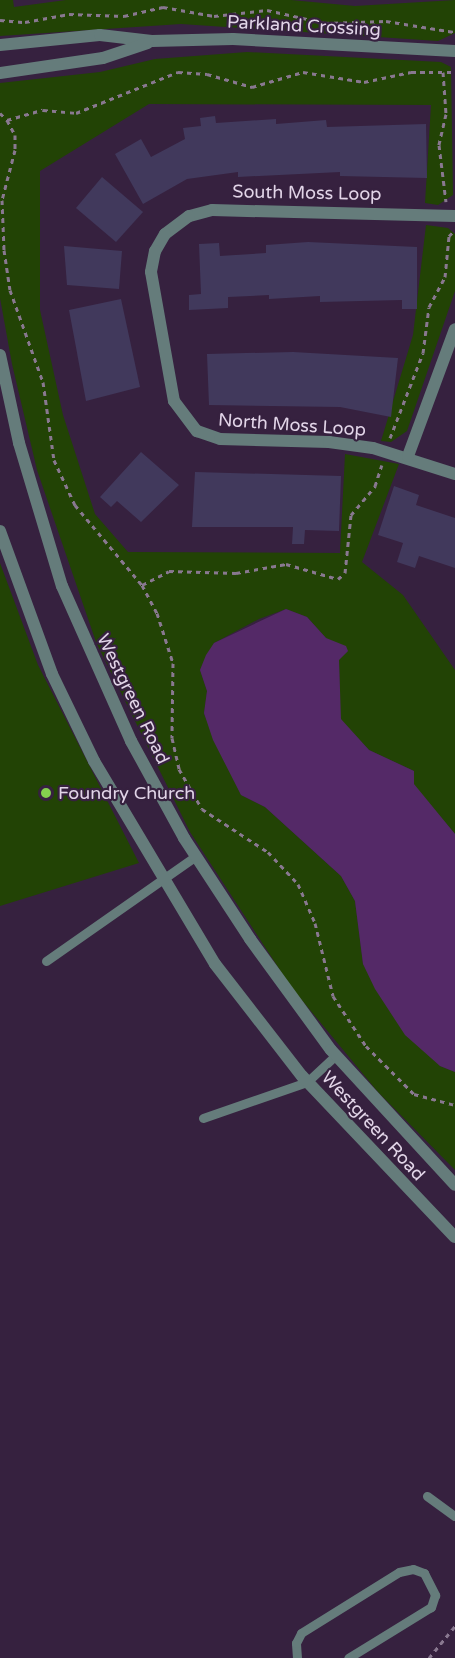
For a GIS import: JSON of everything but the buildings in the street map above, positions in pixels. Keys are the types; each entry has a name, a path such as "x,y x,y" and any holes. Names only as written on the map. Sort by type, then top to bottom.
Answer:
{"street":[{"name":"Parkland Crossing","path":"0,45 100,35 152,41 233,39 455,51"},
{"name":"Parkland Crossing","path":"0,73 103,58 152,41"},
{"name":"South Moss Loop","path":"197,431 174,401 158,329 151,272 155,251 165,234 189,216 212,210 452,216"},
{"path":"408,456 455,329"},
{"name":"Westgreen Road","path":"0,355 19,443 62,586 132,741 196,856 250,939 336,1055 455,1185"},
{"name":"North Moss Loop","path":"197,431 220,439 329,441 408,456 455,474"},
{"name":"Westgreen Road","path":"0,531 52,674 94,761 162,879 215,964 307,1082 455,1237"}],"lane":[{"path":"46,961 196,856"},
{"path":"202,1118 307,1082 336,1055"},
{"path":"427,1496 455,1516"},
{"path":"297,1658 296,1643 301,1633 399,1572 413,1569 424,1573 435,1595 431,1607 348,1658"}],"path":[{"path":"0,20 25,22 69,14 124,16 163,7 214,16 267,9 325,23 386,21 454,32"},
{"path":"7,120 43,110 76,113 101,106 178,72 207,74 252,87 303,72 364,82 411,72 451,72"},
{"path":"142,585 169,571 236,573 286,564 338,579 345,573 351,515 375,486 423,353 429,307 450,260 449,236 455,230 439,146 446,114 443,72"},
{"path":"0,113 7,120 15,135 15,150 2,200 4,250 10,290 43,382 54,460 75,505 142,585 157,613 173,663 173,749 189,791 219,824 268,852 298,884 315,923 333,996 366,1046 414,1094 455,1105"},
{"path":"429,1658 455,1626"}],"green space":[{"path":"0,0 13,0 14,7 66,0 291,0 355,6 455,0 455,33 438,41 181,24 0,36"},
{"path":"247,52 441,62 451,67 453,195 438,205 425,203 431,105 149,104 40,171 40,310 63,415 95,514 128,552 340,553 345,454 399,464 362,562 403,595 455,670 455,834 413,784 414,771 369,750 340,719 339,659 348,651 326,638 307,617 286,609 259,619 214,643 200,670 207,691 204,714 241,795 265,807 341,876 355,901 363,964 440,1066 455,1072 455,1170 378,1092 291,987 190,832 96,642 37,470 12,364 0,298 0,83 100,72 155,59"},
{"path":"426,225 448,228 455,234 455,291 407,431 391,442 381,441 413,335"},
{"name":"Foundry Church","path":"0,563 38,665 139,863 0,906"}],"shaded area":[{"path":"286,609 307,617 326,638 346,646 348,651 339,660 341,719 369,750 414,771 414,784 455,834 455,1072 440,1066 405,1035 375,989 363,964 355,901 341,876 265,807 241,795 213,740 204,713 207,691 200,670 206,655 214,643"}],"place":[{"name":"Foundry Church","path":"46,793"}]}
